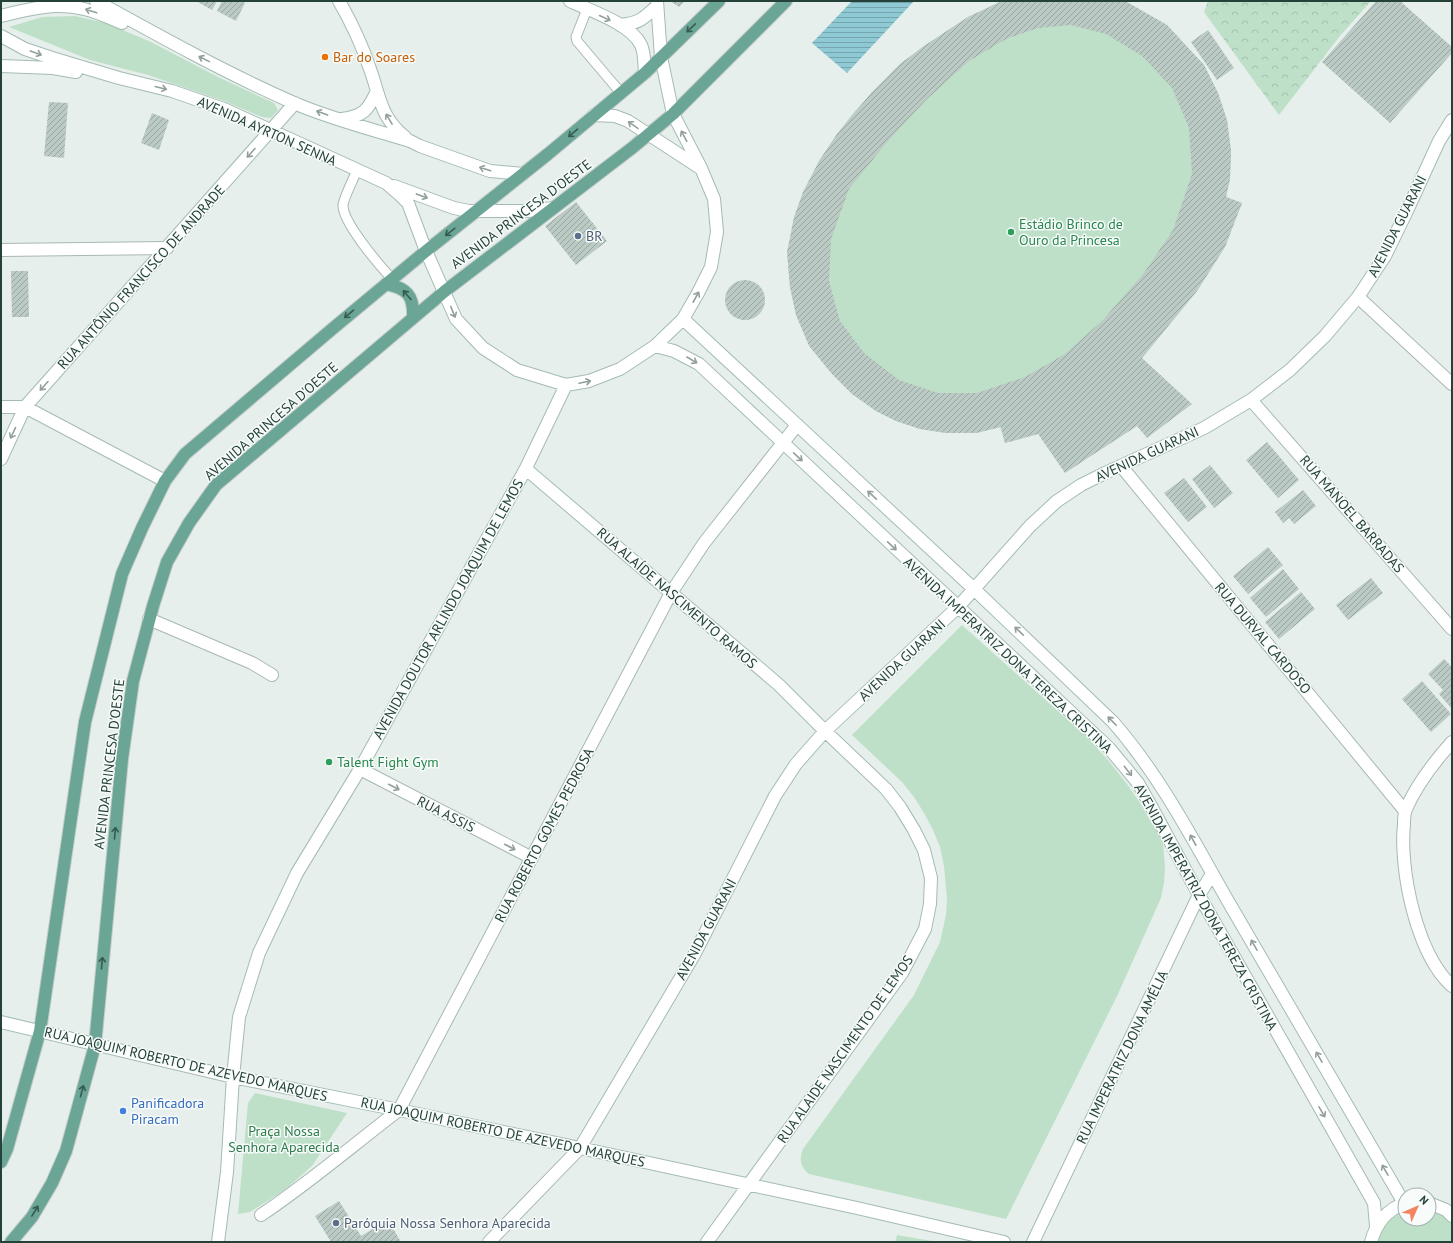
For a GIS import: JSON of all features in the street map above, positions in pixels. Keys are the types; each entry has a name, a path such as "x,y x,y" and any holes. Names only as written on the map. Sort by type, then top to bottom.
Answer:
{"main road":[{"name":"AVENIDA PRINCESA D'OESTE","path":"1,1162 7,1149 40,1031 85,722 122,574 165,481 185,454 426,251 523,174 645,73 719,1"},
{"name":"AVENIDA PRINCESA D'OESTE","path":"11,1242 32,1217 52,1183 66,1151 95,1044 122,759 133,682 149,619 167,562 189,523 216,485 445,291 648,135 673,114 786,1"},
{"path":"389,282 408,294 413,305 413,317"}],"street":[{"path":"96,1 179,47"},
{"path":"339,1 370,69 388,119 394,128 410,141"},
{"path":"570,1 620,25 637,38 644,52 645,73"},
{"path":"620,25 634,24 641,20 657,4"},
{"path":"566,385 589,381 620,369 655,346 683,319 711,267 717,232 714,199 702,168 673,114 661,57 657,4"},
{"path":"1,16 20,11 58,5 96,12 179,47 295,103 410,141 490,171 523,174"},
{"name":"AVENIDA AYRTON SENNA","path":"1,36 25,49 45,56 119,78 172,91 217,107 386,183 408,203 426,251 445,291 456,319 483,348 517,370 566,385"},
{"path":"1,66 53,68 119,78"},
{"path":"340,119 361,114 369,108 377,91"},
{"name":"RUA ANTÔNIO FRANCISCO DE ANDRADE","path":"1,459 25,407 295,103"},
{"path":"594,115 615,116 628,121 702,168"},
{"name":"AVENIDA GUARANI","path":"489,1242 580,1148 694,955 775,796 796,764 825,732 958,607 1030,526 1057,501 1081,485 1204,428 1251,400 1290,370 1325,336 1358,297 1385,256 1439,141 1452,120"},
{"path":"386,183 454,208 476,211 528,211 553,208"},
{"path":"1,250 167,248"},
{"path":"1358,297 1452,384"},
{"name":"AVENIDA IMPERATRIZ DONA TEREZA CRISTINA","path":"683,319 974,588 1108,717 1132,744 1164,789 1212,874 1397,1189"},
{"name":"AVENIDA IMPERATRIZ DONA TEREZA CRISTINA","path":"655,346 674,351 699,364 1109,748 1138,783 1199,895 1374,1203 1376,1226"},
{"name":"AVENIDA DOUTOR ARLINDO JOAQUIM DE LEMOS","path":"218,1242 226,1172 239,1017 259,953 297,873 360,769 526,469 566,385"},
{"name":"RUA MANOEL BARRADAS","path":"1251,400 1452,629"},
{"path":"1,407 25,407 165,481"},
{"name":"RUA ROBERTO GOMES PEDROSA","path":"261,1215 291,1195 336,1158 399,1110 670,593 704,543 797,425"},
{"name":"RUA DURVAL CARDOSO","path":"1121,466 1405,811"},
{"name":"RUA ALAÍDE NASCIMENTO RAMOS","path":"526,469 779,686 825,732"},
{"path":"149,619 252,663 272,675"},
{"name":"RUA ALAIDE NASCIMENTO DE LEMOS","path":"707,1242 902,973 925,929 930,904 931,878 924,850 903,812 886,789 825,732"},
{"path":"1452,742 1424,776 1405,811 1402,841 1406,876 1414,915 1429,954 1446,981 1452,986"},
{"name":"RUA ASSIS","path":"360,769 532,858"},
{"name":"RUA IMPERATRIZ DONA AMÉLIA","path":"1033,1242 1199,895 1212,874"},
{"name":"RUA JOAQUIM ROBERTO DE AZEVEDO MARQUES","path":"1,1022 233,1077 399,1110 749,1184 1004,1242"},
{"path":"1371,1242 1376,1226 1383,1216 1397,1206"},
{"path":"1437,1206 1446,1210 1452,1215"}],"lane":[{"path":"587,9 576,38 577,41 621,93"},
{"path":"357,170 343,205 345,216 389,282"}],"green space":[{"name":"Estádio Brinco de Ouro da Princesa","path":"1002,1 1125,1 1167,25 1204,65 1218,93 1227,120 1231,151 1230,179 1226,197 1242,203 1225,247 1197,291 1142,358 1038,434 1005,443 1000,427 976,433 946,433 920,429 896,421 876,411 852,394 796,315 790,287 787,252 819,161 854,112 900,64 924,46 968,17"},
{"path":"1208,1 1371,1 1340,36 1279,115 1204,12"},
{"path":"75,16 106,23 151,42 218,77 274,103 278,110 271,118 262,117 224,101 148,75 90,60 9,27 42,17"},
{"path":"962,625 1088,738 1108,760 1140,803 1163,842 1165,868 1161,898 1118,994 1006,1219 809,1174 801,1163 803,1149 914,995 940,942 946,915 947,899 944,866 940,847 933,830 914,797 902,782 852,735"},
{"name":"Praça Nossa Senhora Aparecida","path":"255,1093 347,1113 312,1166 286,1189 250,1212 238,1214 248,1103"},
{"path":"1437,1212 1443,1215 1452,1224 1452,1242 1376,1242 1384,1226 1397,1213 1397,1227 1437,1227"},
{"path":"897,1235 938,1242 895,1242"}],"water":[{"path":"852,1 914,1 847,73 812,43"}],"building":[{"path":"196,1 217,1 212,10"},
{"path":"222,1 241,1 245,3 236,21 217,11"},
{"path":"670,1 685,1 679,7"},
{"path":"1002,1 1125,1 1167,25 1204,65 1218,93 1227,120 1231,151 1230,179 1226,197 1242,203 1225,247 1197,291 1142,358 1192,404 1147,438 1137,426 1065,473 1038,434 1005,443 1001,427 976,433 946,433 920,429 896,421 876,411 852,394 831,373 809,346 796,315 790,287 787,252 794,217 803,192 819,161 837,134 871,93 900,64 968,17","holes":["1071,25 1106,34 1142,56 1172,88 1189,128 1192,174 1173,230 1144,273 1103,320 1065,354 1025,377 977,393 938,393 899,380 864,353 840,321 829,281 831,239 849,189 887,142 926,100 969,61 1006,39 1038,28"]},
{"path":"1376,1 1400,1 1452,47 1452,53 1390,123 1322,62"},
{"path":"1208,30 1234,68 1217,80 1191,42"},
{"path":"49,102 68,103 64,158 44,156"},
{"path":"152,113 169,120 159,150 141,143"},
{"name":"BR","path":"576,202 607,241 576,265 545,226"},
{"path":"11,271 28,271 29,317 12,317"},
{"path":"749,280 756,283 762,289 765,300 764,308 756,317 749,320 741,320 734,317 726,308 725,296 728,289 737,281"},
{"path":"1267,442 1299,480 1278,498 1246,460"},
{"path":"1210,465 1233,493 1214,508 1192,479"},
{"path":"1184,478 1207,507 1188,522 1164,493"},
{"path":"1303,490 1316,506 1294,524 1289,518 1283,523 1275,512"},
{"path":"1268,547 1283,565 1248,594 1233,576"},
{"path":"1283,569 1299,589 1266,617 1250,598"},
{"path":"1371,578 1383,593 1348,620 1336,605"},
{"path":"1301,592 1315,609 1279,639 1265,622"},
{"path":"1444,659 1452,667 1452,709 1439,694 1443,690 1428,674"},
{"path":"1422,681 1451,714 1431,732 1402,699"},
{"name":"Paróquia Nossa Senhora Aparecida","path":"339,1201 361,1236 388,1220 401,1242 331,1242 315,1216"}],"place":[{"name":"Bar do Soares","path":"325,57"},
{"name":"Estádio Brinco de Ouro da Princesa","path":"1011,232"},
{"name":"BR","path":"578,236"},
{"name":"Talent Fight Gym","path":"329,762"},
{"name":"Panificadora Piracam","path":"123,1111"},
{"name":"Paróquia Nossa Senhora Aparecida","path":"336,1223"}]}
